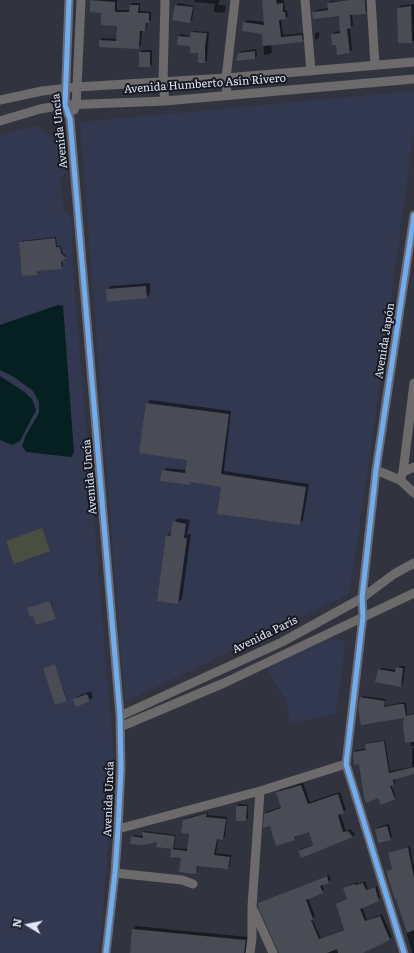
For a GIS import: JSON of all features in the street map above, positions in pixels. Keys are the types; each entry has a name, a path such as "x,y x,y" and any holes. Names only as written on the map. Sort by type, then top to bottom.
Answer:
{"street":[{"name":"Avenida Uncía","path":"69,0 65,105 70,119 120,716 121,769 118,829 115,873 106,953"},
{"name":"Avenida Uncía","path":"70,119 76,105 80,0"},
{"path":"165,101 163,83 166,0"},
{"path":"227,95 226,78 235,0"},
{"path":"305,0 311,71"},
{"path":"371,0 376,65"},
{"name":"Avenida Humberto Asín Rivero","path":"0,99 65,88 163,83 414,62"},
{"name":"Avenida Humberto Asín Rivero","path":"0,121 40,109 65,105 165,101 414,79"},
{"name":"Avenida Japón","path":"346,764 363,616 362,598 376,470 414,215"},
{"path":"401,476 414,383"},
{"path":"401,476 414,467"},
{"path":"376,470 401,476 414,493"},
{"name":"Avenida París","path":"120,716 282,642 362,598 394,574 414,563"},
{"path":"120,726 224,683 414,593"},
{"path":"118,829 260,790 346,764 404,953"},
{"path":"250,953 260,790"},
{"path":"115,873 182,880 193,884"},
{"path":"252,907 273,953"}],"shaded area":[{"path":"414,91 414,129 368,468 349,594 125,702 80,122"},
{"path":"35,125 63,144 66,173 60,179 63,209 71,216 74,284 114,761 101,935 97,953 0,953 0,136"},
{"path":"58,305 63,306 74,453 71,457 26,452 22,446 26,435 39,413 39,402 33,391 14,377 0,370 0,325"},
{"path":"0,376 23,391 32,399 36,410 20,441 12,445 0,440"},
{"path":"42,528 50,551 14,564 6,541"},
{"path":"331,638 340,639 345,644 336,714 290,723 286,701 266,667"}],"building":[{"path":"90,0 115,2 115,12 129,12 130,5 139,5 138,13 149,13 149,23 146,23 145,31 140,31 139,49 99,47 99,40 116,41 117,26 101,25 101,13 90,12"},
{"path":"262,0 276,0 277,4 283,3 283,12 285,12 286,19 279,20 281,37 302,35 303,42 263,46 262,34 242,31 243,22 264,25"},
{"path":"365,0 366,14 350,15 351,28 347,29 350,53 337,55 336,45 332,45 331,34 340,33 339,16 313,19 312,12 328,10 327,3"},
{"path":"175,5 193,7 190,23 172,20"},
{"path":"411,6 412,43 398,43 397,8"},
{"path":"191,32 207,33 205,63 198,63 198,53 190,53 190,46 177,45 178,36 190,37"},
{"path":"255,51 255,59 236,61 238,53"},
{"path":"139,52 150,52 150,67 139,67"},
{"path":"55,238 56,247 60,247 61,253 66,258 61,262 62,269 37,271 37,275 22,276 19,242"},
{"path":"146,286 147,298 107,302 106,289"},
{"path":"146,403 229,414 221,474 306,487 300,525 217,514 221,487 190,482 191,485 160,481 162,470 185,473 187,460 139,453"},
{"path":"173,521 186,524 184,538 187,538 178,604 157,601 166,535 170,536"},
{"path":"50,601 56,619 36,625 33,616 30,617 27,608"},
{"path":"55,664 67,701 55,705 43,668"},
{"path":"396,667 403,668 401,687 375,682 378,669 395,672"},
{"path":"87,694 90,701 76,707 73,699"},
{"path":"360,697 385,701 384,707 404,704 406,716 414,714 414,742 405,743 403,725 404,718 361,725 358,708"},
{"path":"384,741 389,773 414,767 414,774 393,780 394,785 390,786 395,799 381,805 378,798 366,803 359,764 354,765 353,752 366,750 365,744"},
{"path":"301,785 308,804 338,794 344,813 338,815 343,832 348,831 353,837 301,858 298,851 313,845 309,832 294,837 295,840 276,846 270,826 263,828 264,814 281,808 276,792"},
{"path":"236,806 247,806 246,821 236,821"},
{"path":"207,813 206,817 226,819 223,840 217,839 214,855 230,857 228,869 197,866 196,874 179,872 181,858 170,857 171,849 187,851 189,834 181,833 183,820"},
{"path":"387,826 391,840 378,843 375,829"},
{"path":"142,832 175,836 173,849 156,847 157,842 143,845 130,844 131,836 143,838"},
{"path":"408,847 414,878 414,930 407,933 386,871 392,869 388,853"},
{"path":"327,876 329,883 320,886 323,893 306,900 313,919 311,920 319,939 344,930 336,904 347,899 343,888 363,883 366,890 375,887 379,901 360,909 365,921 380,916 390,940 363,953 338,953 337,949 327,953 279,953 258,907 258,903"},
{"path":"132,929 246,940 244,953 130,953"}],"cycle path":[{"path":"69,0 65,105 70,119 120,716 121,769 118,829 115,873 106,953"},
{"path":"404,953 346,764 363,616 362,598 376,470 414,215"}]}
